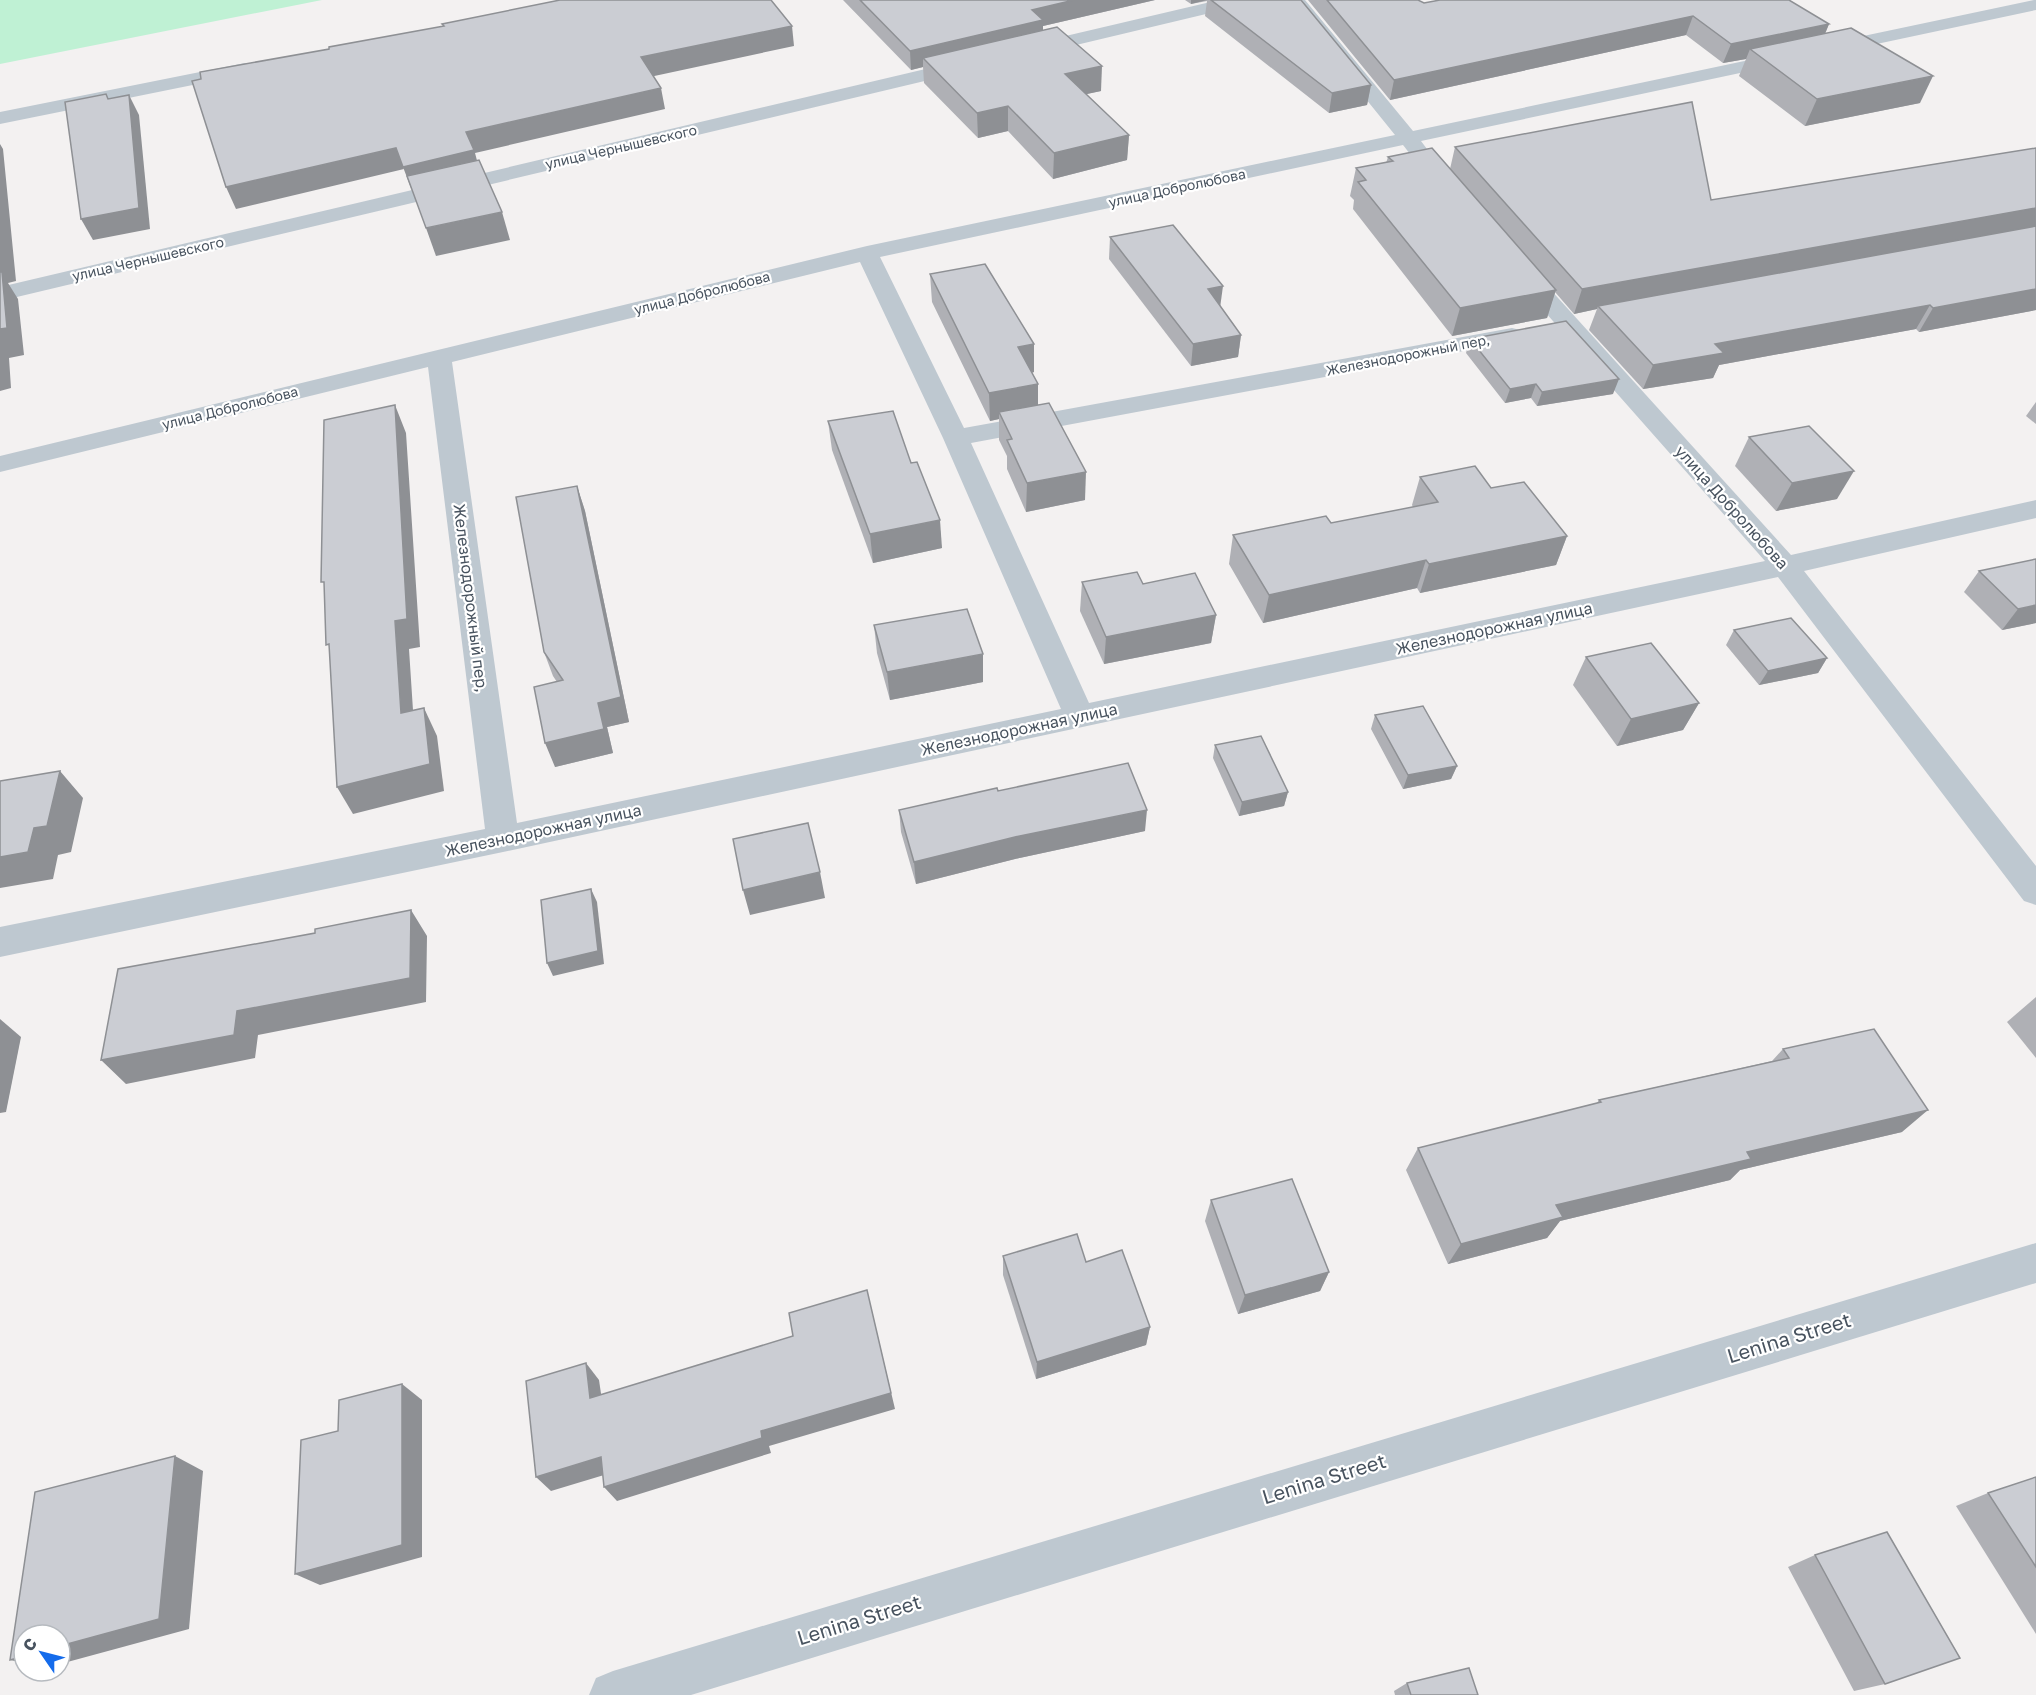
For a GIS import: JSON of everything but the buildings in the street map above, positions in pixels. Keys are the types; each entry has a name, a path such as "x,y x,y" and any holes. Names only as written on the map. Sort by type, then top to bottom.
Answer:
{"street":[{"path":"1010,55 1242,0"},
{"path":"1295,0 1438,175"},
{"name":"улица Добролюбова","path":"0,464 867,253 2036,5"},
{"name":"улица Чернышевского","path":"0,294 986,60"},
{"path":"0,118 268,65"},
{"path":"867,253 956,438 1080,716"},
{"name":"улица Добролюбова","path":"1507,254 1559,327 1785,566 2036,891"},
{"name":"Железнодорожный пер,","path":"956,438 1559,327"},
{"name":"Железнодорожный пер,","path":"440,357 503,839"},
{"name":"Железнодорожная улица","path":"0,942 503,839 1785,566 2036,509"},
{"name":"Lenina Street","path":"613,1695 2036,1263"}],"green space":[{"path":"0,0 322,0 0,64"}]}
